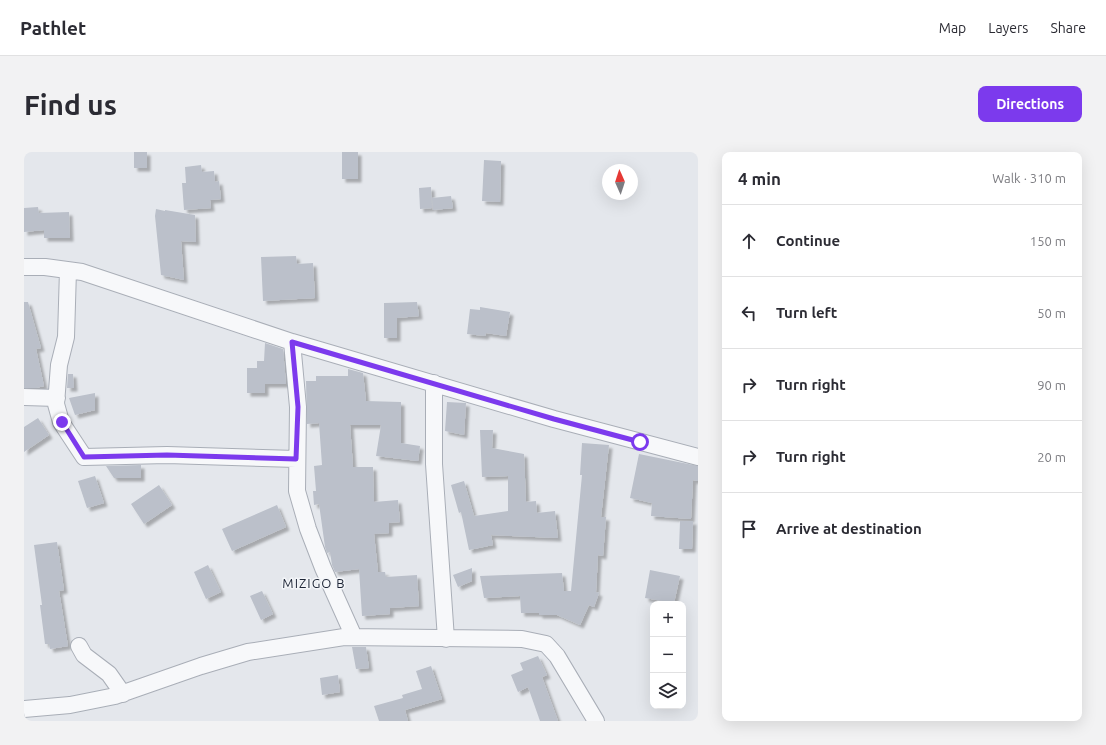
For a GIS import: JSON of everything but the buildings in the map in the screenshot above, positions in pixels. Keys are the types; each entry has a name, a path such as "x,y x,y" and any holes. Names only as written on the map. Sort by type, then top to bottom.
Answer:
{"street":[{"path":"24,267 45,267 82,272 292,342 554,419 698,457"},
{"path":"68,270 66,337 59,365 56,404 62,422 84,457 167,455 296,459"},
{"path":"292,342 298,407 296,491 308,529 323,568 354,638"},
{"path":"434,384 434,464 446,639"},
{"path":"24,397 57,398"},
{"path":"29,713 123,694 201,666 248,652 344,637 522,639 546,644 558,656 596,721"},
{"path":"79,646 84,655 109,674 123,694"}],"district":[{"name":"MIZIGO B","path":"314,583"}],"route":[{"path":"62,422 84,457 167,455 296,459 298,407 292,342 554,419 640,442"}]}
